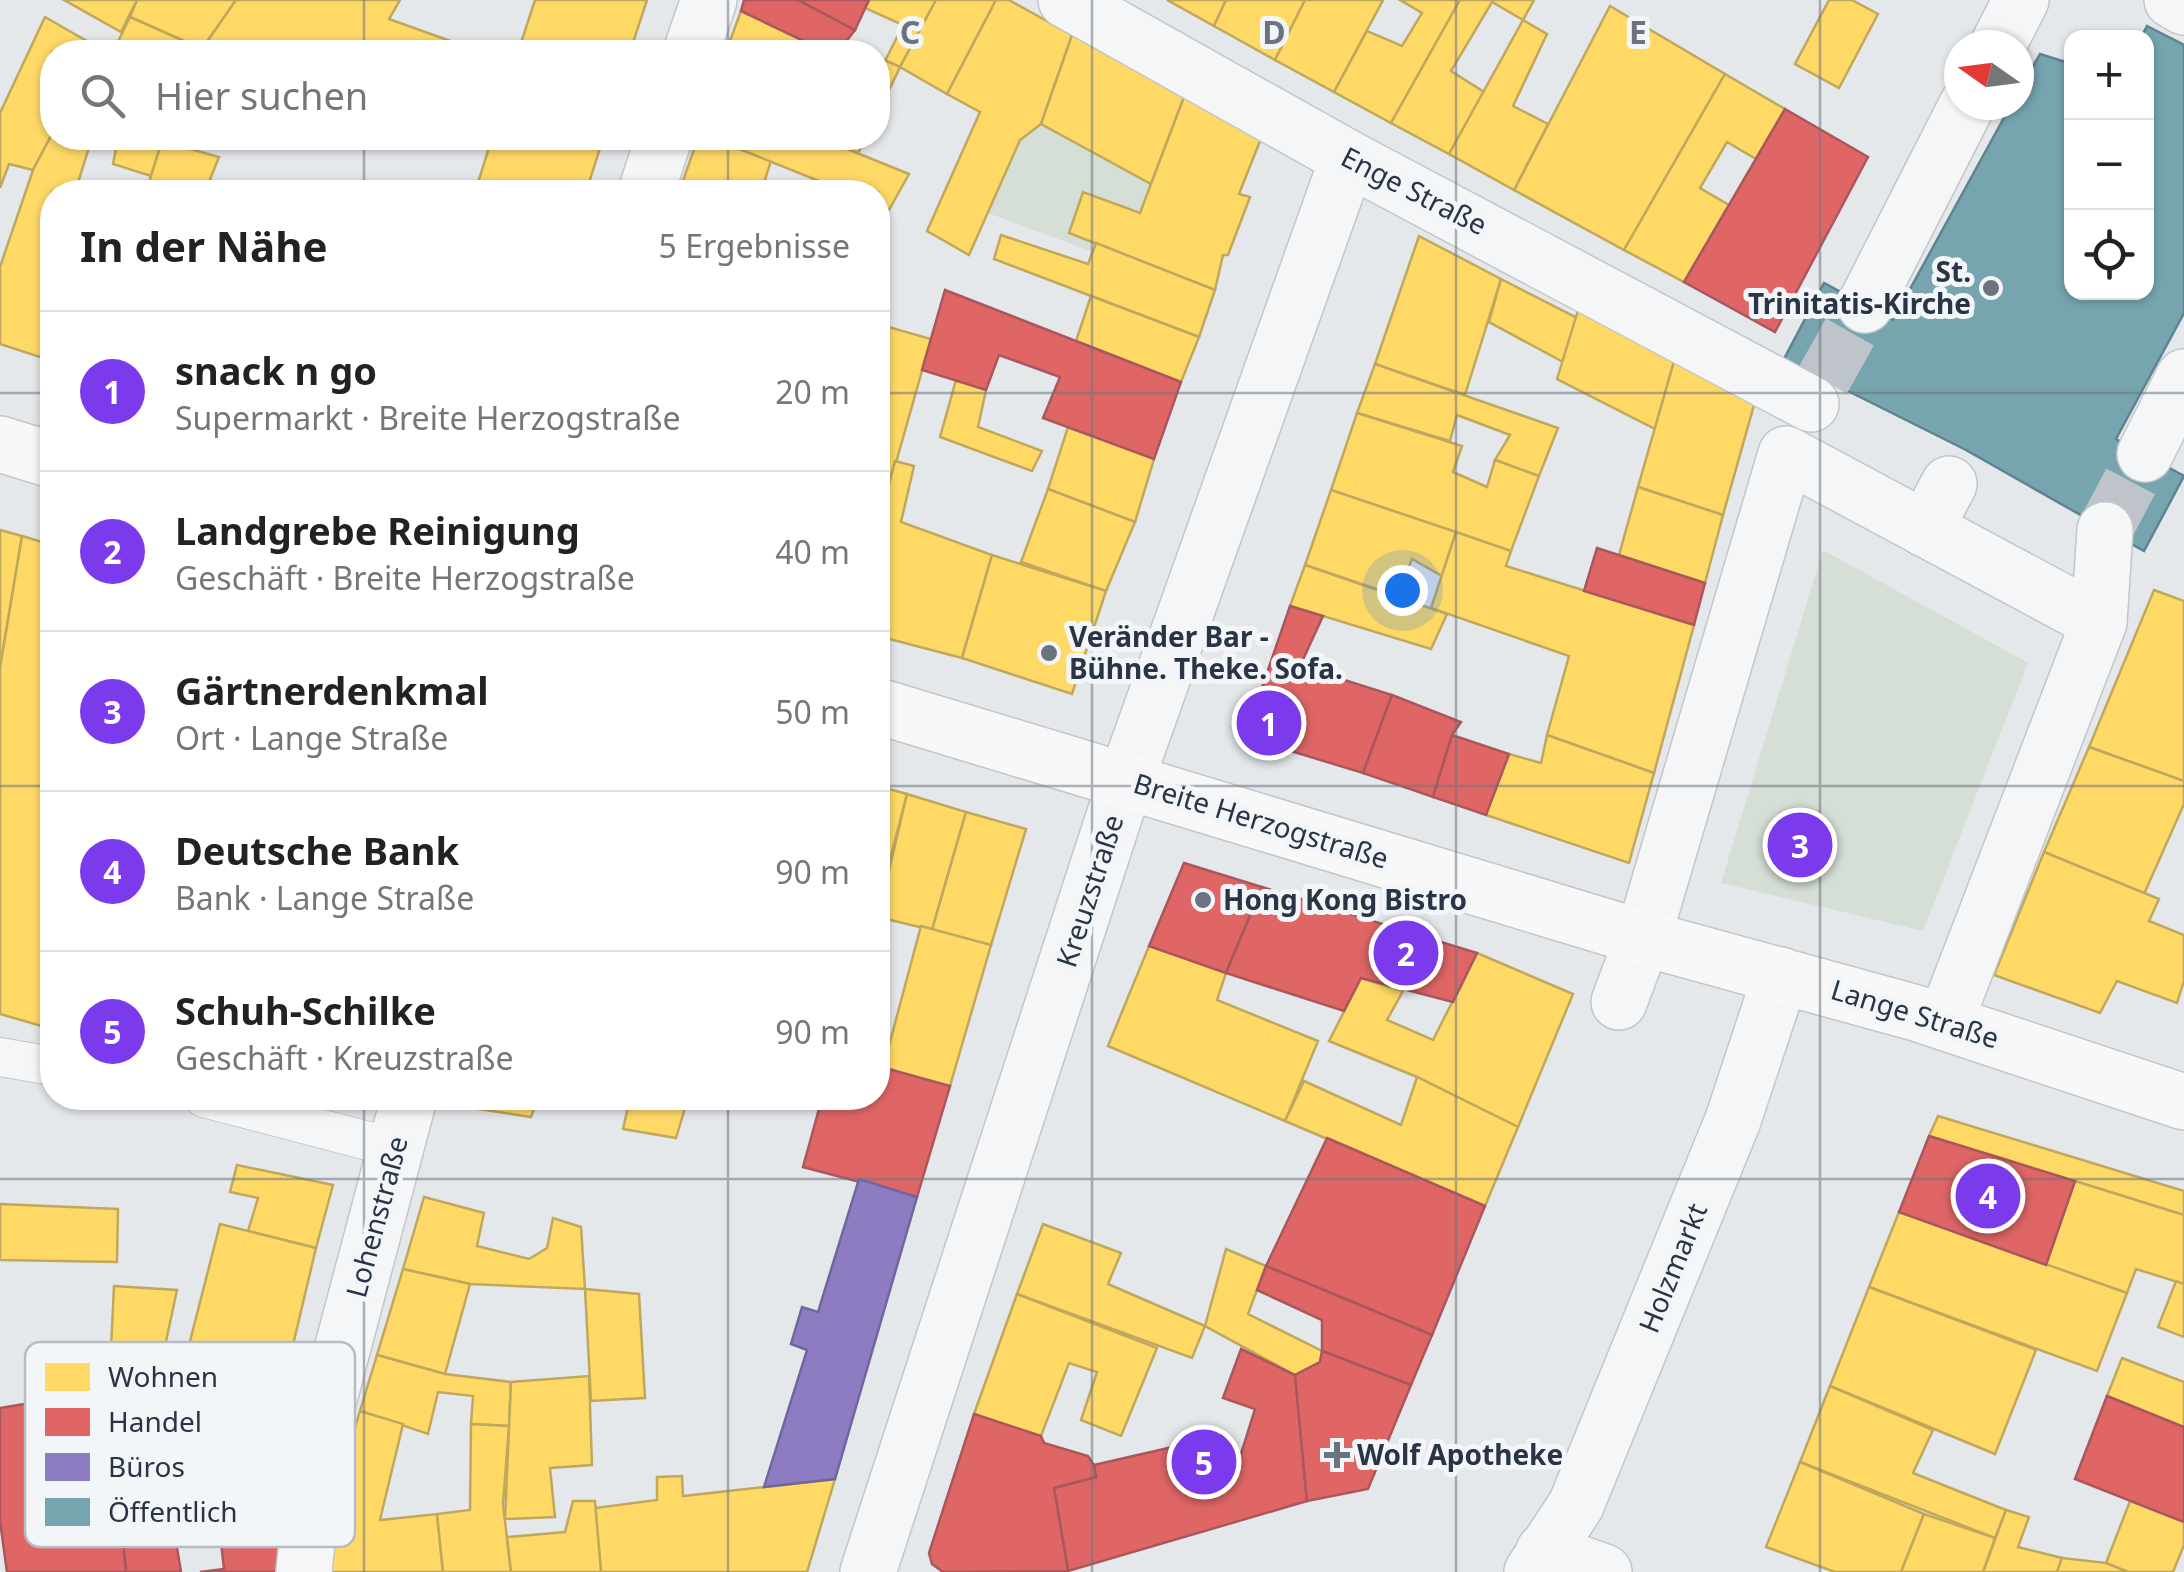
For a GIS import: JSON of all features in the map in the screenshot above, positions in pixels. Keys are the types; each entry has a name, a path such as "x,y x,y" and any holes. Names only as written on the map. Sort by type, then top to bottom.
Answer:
{"street":[{"path":"696,40 708,0"},
{"name":"Enge Straße","path":"1066,0 1348,158 1764,376 1817,392 1786,454"},
{"path":"2006,30 2021,0"},
{"path":"2172,0 2184,7"},
{"path":"1865,305 1959,120"},
{"path":"650,180 660,150"},
{"name":"Kreuzstraße","path":"868,1572 1126,780 1348,158"},
{"path":"2144,454 2184,379"},
{"path":"0,444 40,456"},
{"path":"1618,1002 1643,938 1786,454 1937,506 2100,622"},
{"path":"1945,1022 2100,622 2104,530"},
{"name":"Breite Herzogstraße","path":"890,710 1643,938"},
{"name":"Lange Straße","path":"1643,938 1945,1022 2184,1102"},
{"name":"Holzmarkt","path":"1538,1562 1576,1505 1733,1120 1781,975"},
{"name":"Lohenstraße","path":"344,1342 402,1122"},
{"name":"Lohenstraße","path":"304,1572 306,1547"},
{"path":"1538,1562 1604,1572"}],"lane":[{"path":"0,1057 40,1064"},
{"path":"303,1110 402,1122"}],"shaded area":[{"path":"1041,124 1151,184 1140,213 1082,193 1069,233 1096,243 1093,252 988,213 1020,140"},
{"path":"1823,550 2028,663 1923,931 1721,883"}],"building: Wohnen":[{"path":"64,0 137,0 121,32"},
{"path":"137,0 236,0 208,40 182,40 130,17"},
{"path":"236,0 400,0 389,19 448,40 208,40"},
{"path":"535,0 647,0 634,40 522,40"},
{"path":"869,0 936,0 900,67 890,63 890,51 903,25 865,8"},
{"path":"936,0 996,0 947,94 900,67"},
{"path":"996,0 1009,0 1072,35 1041,124 1020,140 969,255 927,231 980,112 947,94"},
{"path":"1167,0 1226,0 1214,26"},
{"path":"1226,0 1305,0 1275,60 1214,26"},
{"path":"1305,0 1383,0 1334,92 1275,60"},
{"path":"1400,0 1460,0 1391,123 1334,92 1367,31 1402,46 1422,13"},
{"path":"1460,0 1534,0 1523,20 1492,2 1451,71 1484,92 1449,154 1391,123"},
{"path":"1829,0 1852,0 1878,14 1839,88 1795,64"},
{"path":"1610,6 1725,74 1624,250 1514,190"},
{"path":"741,11 802,40 730,40"},
{"path":"45,17 85,40 40,40 40,150 44,150 33,170 9,164 0,188 0,113"},
{"path":"130,17 182,40 119,40"},
{"path":"1523,20 1547,34 1513,106 1548,124 1514,190 1449,154"},
{"path":"1072,35 1184,97 1151,184 1041,124"},
{"path":"890,62 900,67 890,88"},
{"path":"1725,74 1785,109 1756,159 1727,142 1700,188 1729,205 1684,282 1624,250"},
{"path":"1184,97 1262,136 1239,194 1250,197 1228,255 1223,255 1215,290 1069,233 1083,192 1140,213"},
{"path":"44,150 88,150 79,180 40,180 40,357 0,344 0,267"},
{"path":"116,150 159,150 151,176 113,164"},
{"path":"159,150 194,150 219,157 210,180 150,180"},
{"path":"488,150 599,150 590,180 479,180"},
{"path":"694,150 743,150 771,161 765,180 683,180"},
{"path":"742,150 850,150 909,174 890,208 890,180 816,180"},
{"path":"1001,235 1088,264 1096,243 1215,290 1199,337 994,259"},
{"path":"1419,236 1501,279 1465,395 1375,364"},
{"path":"1501,279 1577,318 1563,362 1489,322"},
{"path":"1091,296 1199,337 1181,382 1076,341"},
{"path":"1580,304 1677,351 1655,429 1557,379"},
{"path":"890,327 931,339 890,484"},
{"path":"1677,351 1756,398 1723,515 1638,487"},
{"path":"1375,364 1558,428 1539,476 1495,460 1510,435 1457,415 1450,441 1357,413"},
{"path":"956,380 986,390 978,427 1042,451 1032,471 940,437"},
{"path":"1357,413 1462,446 1453,472 1487,487 1495,460 1539,476 1511,551 1331,490"},
{"path":"1068,427 1154,459 1135,522 1048,489"},
{"path":"895,461 914,466 901,522 992,555 962,658 890,639 890,480"},
{"path":"1638,487 1723,515 1705,583 1619,555"},
{"path":"1048,489 1135,522 1106,591 1021,562"},
{"path":"1331,490 1456,532 1442,576 1412,559 1397,596 1305,565"},
{"path":"0,530 22,536 0,668"},
{"path":"1456,532 1511,551 1506,566 1694,625 1654,773 1547,735 1569,656 1431,608"},
{"path":"22,536 40,541 40,1026 0,1014 0,668"},
{"path":"992,555 1106,591 1072,694 962,658"},
{"path":"1305,565 1447,614 1431,649 1290,606"},
{"path":"2154,590 2184,601 2184,781 2089,747"},
{"path":"1547,735 1654,773 1629,863 1486,815 1509,754 1541,763"},
{"path":"2089,747 2184,781 2184,804 2144,894 2044,852"},
{"path":"890,789 907,794 890,859"},
{"path":"907,794 966,812 932,930 890,920 890,866"},
{"path":"966,812 1026,829 991,945 932,930"},
{"path":"2044,852 2159,899 2149,921 2184,935 2184,981 2177,1003 2117,981 2100,1013 1994,975"},
{"path":"921,926 991,945 950,1086 890,1070 890,1042"},
{"path":"1149,946 1226,973 1217,1000 1318,1041 1285,1121 1108,1046"},
{"path":"1477,953 1573,994 1518,1127 1417,1077 1329,1041 1361,978 1403,991 1387,1020 1433,1040"},
{"path":"1417,1077 1518,1127 1485,1206 1285,1121 1304,1081 1401,1125"},
{"path":"485,1110 534,1110 531,1117"},
{"path":"627,1110 684,1110 676,1138 623,1129"},
{"path":"1938,1116 2184,1191 2184,1215 1929,1136"},
{"path":"237,1165 333,1185 316,1248 248,1231 258,1198 230,1192"},
{"path":"2075,1181 2184,1215 2184,1284 2136,1269 2127,1293 2046,1265"},
{"path":"424,1197 484,1213 477,1246 529,1259 547,1248 553,1218 581,1227 585,1289 470,1284 403,1269"},
{"path":"0,1204 118,1209 117,1262 0,1260"},
{"path":"1899,1212 2127,1293 2097,1371 1869,1287"},
{"path":"220,1224 316,1248 294,1342 190,1342"},
{"path":"1043,1224 1121,1253 1108,1284 1205,1326 1192,1358 1017,1294"},
{"path":"1226,1249 1266,1266 1248,1314 1322,1351 1320,1362 1295,1375 1205,1326"},
{"path":"403,1269 470,1284 445,1374 377,1355"},
{"path":"2176,1281 2184,1284 2184,1337 2158,1327"},
{"path":"114,1286 177,1290 166,1342 111,1342"},
{"path":"1869,1287 2036,1350 1995,1454 1830,1386"},
{"path":"585,1289 639,1294 645,1398 591,1401"},
{"path":"1017,1294 1157,1348 1121,1436 1081,1420 1097,1372 1069,1363 1041,1436 974,1414"},
{"path":"377,1355 445,1374 511,1382 509,1426 471,1424 473,1396 438,1392 428,1434 360,1411"},
{"path":"2122,1358 2184,1382 2184,1427 2107,1396"},
{"path":"589,1376 592,1465 550,1468 555,1517 505,1519 511,1382"},
{"path":"1830,1386 1933,1430 1913,1473 2006,1510 1995,1538 1800,1462"},
{"path":"360,1411 403,1424 380,1520 437,1514 443,1572 328,1572 325,1547 355,1547 355,1427"},
{"path":"471,1424 509,1426 503,1504 511,1572 443,1572 437,1514 470,1510"},
{"path":"1800,1462 1924,1514 1901,1572 1835,1572 1766,1547"},
{"path":"682,1476 683,1496 835,1479 807,1572 601,1572 595,1508 657,1500 657,1477"},
{"path":"573,1501 595,1501 601,1572 511,1572 507,1537 565,1532"},
{"path":"2130,1501 2184,1522 2184,1545 2173,1572 2128,1572 2106,1563"},
{"path":"2006,1510 2029,1517 2018,1547 2062,1558 2057,1572 1983,1572"},
{"path":"1924,1514 1995,1538 1983,1572 1901,1572"},
{"path":"2062,1558 2106,1563 2128,1572 2057,1572"}],"building: Handel":[{"path":"744,0 798,0 855,30 847,40 802,40 741,11"},
{"path":"798,0 869,0 855,30"},
{"path":"1785,109 1868,157 1775,332 1684,282"},
{"path":"945,290 1181,382 1154,459 1043,418 1060,377 999,355 986,390 922,370"},
{"path":"1597,548 1705,583 1694,625 1584,591"},
{"path":"1290,606 1323,616 1300,666 1392,695 1363,773 1245,737"},
{"path":"1392,695 1461,722 1452,735 1433,797 1363,773"},
{"path":"1452,735 1509,754 1486,815 1433,797"},
{"path":"1184,863 1262,887 1226,973 1149,946"},
{"path":"1262,887 1477,953 1453,1002 1361,978 1344,1011 1226,973"},
{"path":"890,1069 950,1086 917,1197 803,1167 819,1110 890,1110"},
{"path":"1929,1136 2075,1181 2046,1265 1899,1212"},
{"path":"1327,1138 1485,1206 1432,1335 1266,1266"},
{"path":"1266,1266 1432,1335 1411,1385 1322,1351 1322,1320 1257,1290"},
{"path":"1241,1349 1295,1375 1307,1501 1068,1571 1054,1488 1096,1477 1094,1465 1212,1438 1219,1455 1239,1460 1255,1409 1223,1398"},
{"path":"1322,1351 1411,1385 1368,1489 1307,1501 1295,1375 1320,1362"},
{"path":"2107,1396 2184,1427 2184,1522 2075,1479"},
{"path":"25,1404 25,1547 123,1547 126,1572 7,1572 0,1521 0,1408"},
{"path":"974,1414 1041,1436 1044,1443 1088,1456 1094,1465 1096,1477 1054,1488 1068,1571 943,1572 932,1564 929,1553"},
{"path":"123,1547 177,1547 181,1572 126,1572"},
{"path":"222,1547 280,1547 278,1572 200,1572 224,1569"}],"building: Büros":[{"path":"859,1179 917,1197 835,1479 764,1487 807,1350 791,1344 802,1307 818,1312"}],"building: Öffentlich":[{"name":"St. Trinitatis-Kirche","path":"2147,26 2184,45 2184,313 2116,439 2184,476 2144,551 1966,450 1784,359 1824,283 1893,320 2003,120 2034,120 2034,65 2040,54 2064,62 2064,300 2154,300 2154,30 2145,30"}],"tunnel":[{"path":"1823,380 1865,305"},
{"path":"2105,530 2145,454"}],"place":[{"name":"St. Trinitatis-Kirche","path":"1991,288"},
{"name":"Veränder Bar - Bühne. Theke. Sofa.","path":"1049,653"},
{"name":"snack n go","path":"1269,723"},
{"name":"Gärtnerdenkmal","path":"1800,845"},
{"name":"Hong Kong Bistro","path":"1203,900"},
{"name":"Landgrebe Reinigung","path":"1406,953"},
{"name":"Deutsche Bank","path":"1988,1196"},
{"name":"Wolf Apotheke","path":"1337,1455"},
{"name":"Schuh-Schilke","path":"1204,1462"}]}
